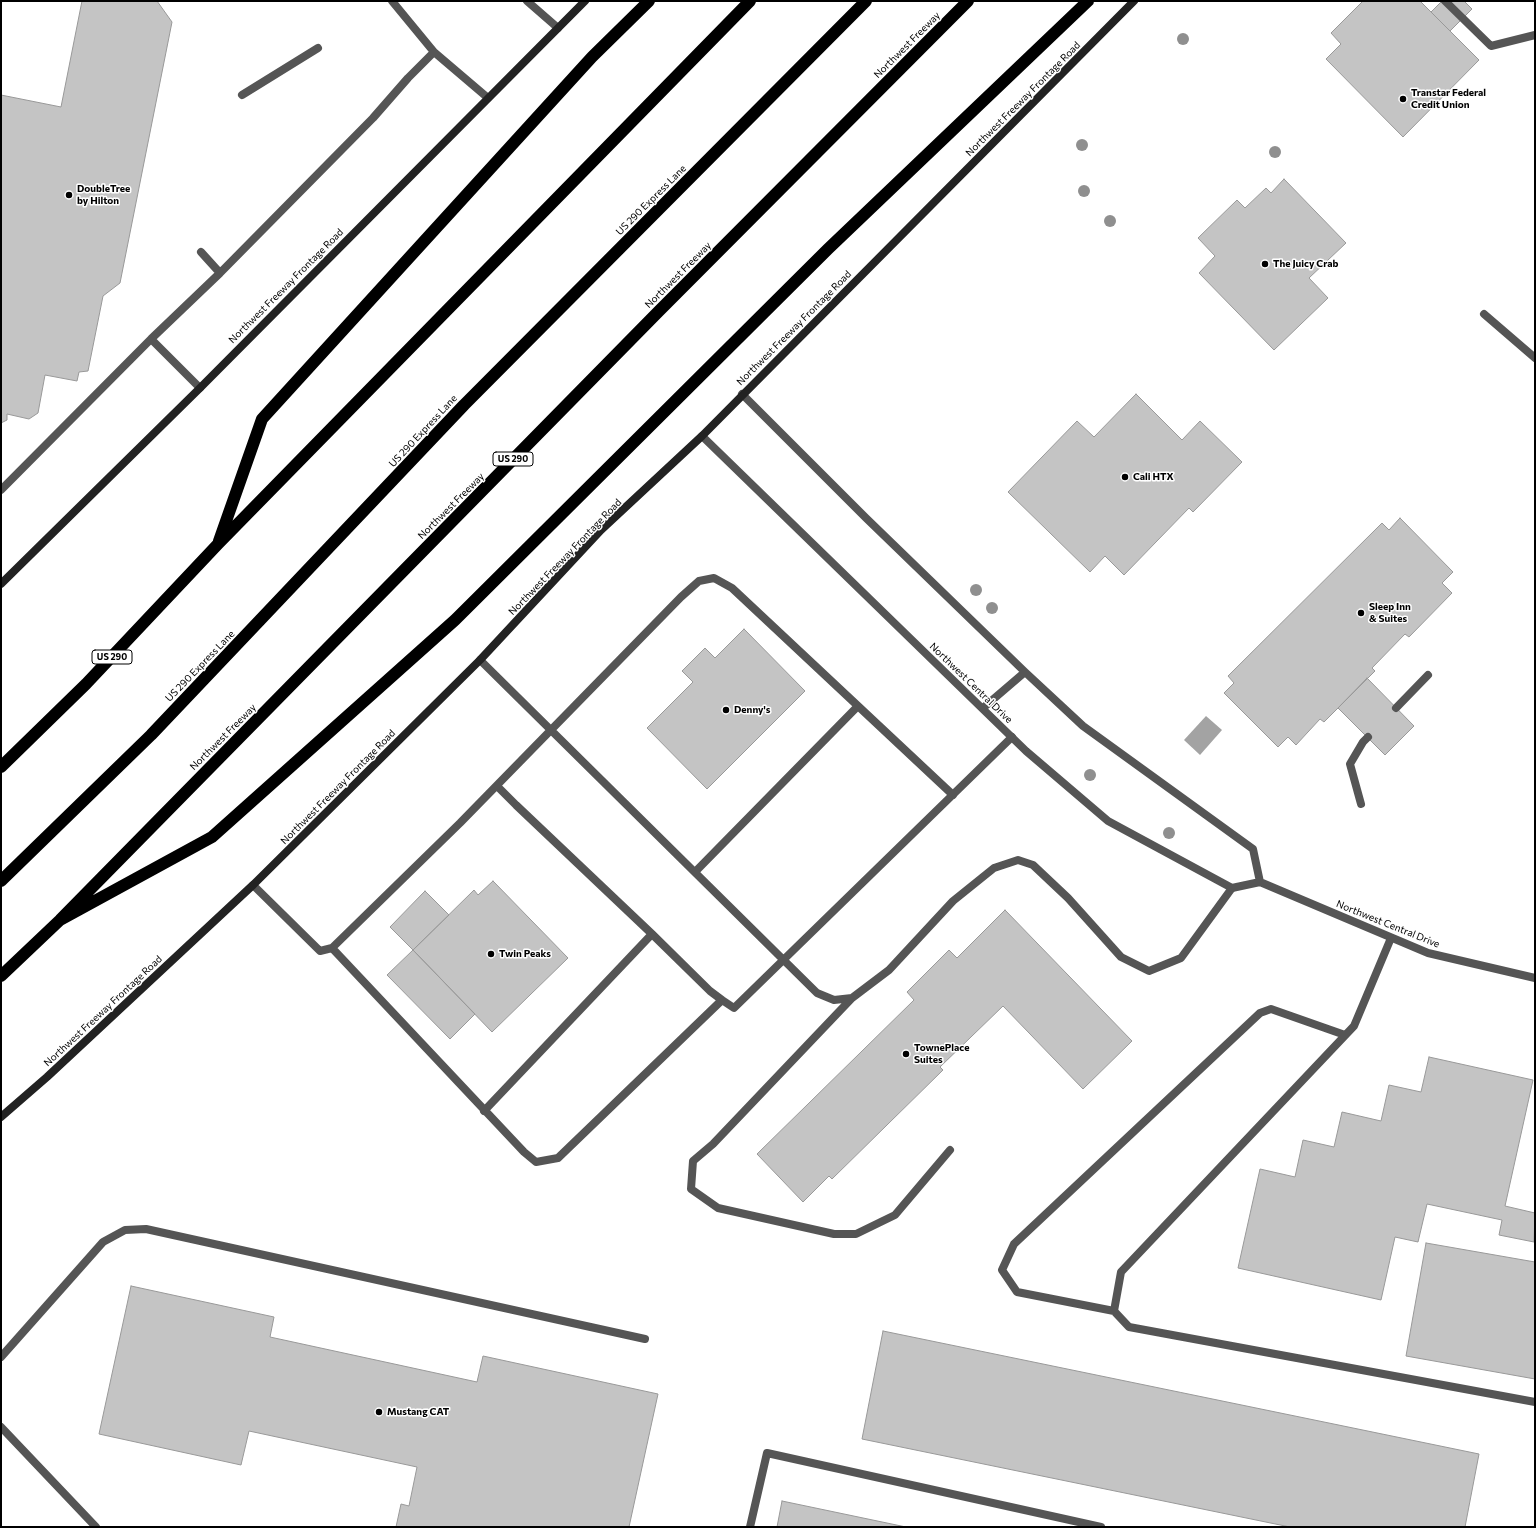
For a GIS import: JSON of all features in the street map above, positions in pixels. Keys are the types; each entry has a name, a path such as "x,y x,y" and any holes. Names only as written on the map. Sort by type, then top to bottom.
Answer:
{"highway":[{"path":"218,544 262,419 592,57 649,1"},
{"name":"US 290","path":"1,766 86,684 218,544 750,1"},
{"name":"US 290 Express Lane","path":"1,881 151,735 464,405 866,1"},
{"name":"Northwest Freeway","path":"1,976 60,920 652,318 968,1"},
{"path":"60,920 212,837 455,620 828,248 1088,1"}],"main road":[{"name":"Northwest Freeway Frontage Road","path":"1,584 200,388 584,1"},
{"name":"Northwest Freeway Frontage Road","path":"1,1117 47,1077 253,885 480,660 601,530 702,436 742,394 885,253 1134,1"}],"street":[{"path":"392,1 434,52 488,98"},
{"path":"527,1 558,28"},
{"path":"1445,1 1491,46 1535,35"},
{"path":"242,95 318,48"},
{"path":"1,490 150,339 220,273 373,118 408,78 434,52"},
{"path":"200,252 220,273"},
{"path":"1484,314 1535,358"},
{"path":"150,339 200,388"},
{"path":"742,394 866,518 1083,726 1253,849 1260,882 1232,888 1181,958 1149,971 1121,957 1068,898 1033,865 1018,860 994,868 953,901 889,970 852,998 714,1144 693,1161 691,1189 718,1208 834,1234 856,1234 895,1215 950,1150"},
{"name":"Northwest Central Drive","path":"702,436 1026,751 1108,821 1232,888"},
{"path":"253,885 320,951 332,948 497,786 682,597 699,581 714,578 732,588 857,707 953,795"},
{"path":"480,660 817,993 834,1000 852,998"},
{"path":"983,708 1025,672"},
{"path":"1396,708 1428,675"},
{"path":"695,872 857,707"},
{"path":"497,786 710,991 734,1008 1012,737"},
{"path":"1361,804 1350,764 1363,742 1368,737"},
{"name":"Northwest Central Drive","path":"1260,882 1428,953 1535,978"},
{"path":"484,1111 652,934"},
{"path":"1114,1311 1120,1272 1354,1026 1391,938"},
{"path":"332,948 484,1111 524,1152 536,1162 558,1158 722,1000"},
{"path":"1345,1035 1271,1009 1260,1013 1014,1244 1002,1270 1017,1292 1114,1311 1129,1327 1535,1402"},
{"path":"1,1357 103,1242 125,1230 146,1229 645,1339"},
{"path":"1,1427 96,1527"},
{"path":"750,1527 767,1453 1101,1527"}],"shaded area":[{"path":"1206,716 1222,730 1200,755 1184,740"}],"building":[{"name":"DoubleTree by Hilton","path":"82,1 157,1 172,22 120,283 103,296 88,371 79,372 77,381 45,375 38,413 29,419 7,414 7,420 1,423 1,95 61,107"},
{"name":"Transtar Federal Credit Union","path":"1363,1 1420,1 1479,60 1403,137 1326,59 1341,44 1331,33"},
{"path":"1442,1 1464,1 1472,9 1450,31 1431,12"},
{"name":"The Juicy Crab","path":"1284,179 1346,243 1309,278 1328,298 1274,350 1199,273 1215,256 1198,238 1237,200 1245,208 1266,188 1271,193"},
{"name":"Cali HTX","path":"1136,394 1182,440 1200,421 1242,462 1193,512 1189,508 1124,575 1105,556 1090,572 1008,492 1077,421 1094,437"},
{"name":"Sleep Inn & Suites","path":"1400,518 1453,572 1442,583 1452,593 1409,637 1405,634 1372,668 1375,671 1324,722 1320,719 1296,745 1288,737 1278,747 1224,693 1234,683 1228,676 1382,523 1389,530"},
{"name":"Denny's","path":"744,629 805,691 707,789 647,728 693,682 682,671 705,648 715,658"},
{"path":"1367,678 1414,726 1385,755 1338,708"},
{"name":"Twin Peaks","path":"493,881 568,958 492,1032 413,950 474,890 478,895"},
{"path":"425,891 449,915 413,950 390,927"},
{"name":"TownePlace Suites","path":"1005,910 1132,1041 1083,1089 1003,1006 940,1067 943,1070 832,1179 829,1176 803,1202 757,1154 914,1000 907,992 949,950 957,958"},
{"path":"413,950 475,1014 450,1039 387,975"},
{"path":"1429,1057 1533,1080 1505,1206 1535,1213 1534,1242 1499,1235 1502,1220 1427,1204 1418,1242 1395,1237 1381,1300 1238,1268 1260,1169 1295,1177 1303,1140 1334,1147 1342,1112 1381,1121 1389,1085 1421,1092"},
{"path":"1426,1243 1535,1262 1535,1379 1406,1356"},
{"name":"Mustang CAT","path":"131,1286 274,1317 270,1337 477,1382 483,1356 658,1394 629,1527 396,1527 401,1504 409,1506 417,1467 249,1431 241,1465 99,1434"},
{"path":"883,1331 1479,1454 1465,1527 1290,1527 862,1439"},
{"path":"782,1501 906,1527 777,1527"}],"place":[{"name":"Transtar Federal Credit Union","path":"1403,99"},
{"name":"DoubleTree by Hilton","path":"69,195"},
{"name":"The Juicy Crab","path":"1265,264"},
{"name":"Cali HTX","path":"1125,477"},
{"name":"Sleep Inn & Suites","path":"1361,613"},
{"name":"Denny's","path":"726,710"},
{"name":"Twin Peaks","path":"491,954"},
{"name":"TownePlace Suites","path":"906,1054"},
{"name":"Mustang CAT","path":"379,1412"}]}
